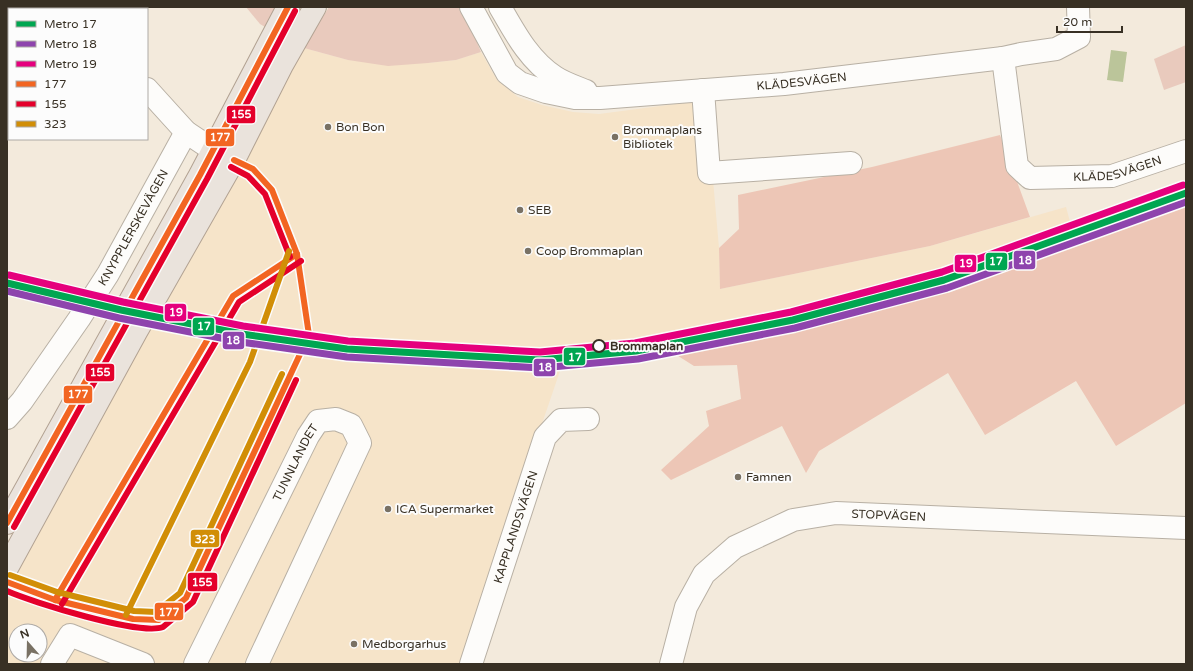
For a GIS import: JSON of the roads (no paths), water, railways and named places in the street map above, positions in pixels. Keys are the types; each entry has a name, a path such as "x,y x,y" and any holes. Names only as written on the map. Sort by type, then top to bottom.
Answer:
{"main road":[{"path":"7,523 213,150 288,7"},
{"path":"7,568 136,332 234,160 282,65 315,7"},
{"path":"213,150 234,160"}],"street":[{"name":"KLÄDESVÄGEN","path":"471,7 508,73 520,83 546,92 575,98 600,98 784,84 1003,58 1056,49 1079,37 1078,7"},
{"name":"KLÄDESVÄGEN","path":"500,7 518,38 541,67 556,78 600,98"},
{"name":"KLÄDESVÄGEN","path":"1003,58 1017,166 1030,178 1112,176 1186,151"},
{"path":"148,90 186,132 213,150"},
{"path":"703,90 709,173 851,163"},
{"name":"KNYPPLERSKEVÄGEN","path":"7,418 22,401 79,319 108,274 186,132"},
{"name":"TUNNLANDET","path":"195,664 308,436 318,421 336,419 351,425 360,443 257,664"},
{"name":"KAPPLANDSVÄGEN","path":"471,664 545,437 562,420 588,419"},
{"name":"STOPVÄGEN","path":"671,664 686,608 704,574 735,547 793,520 836,513 1186,528"},
{"path":"52,664 70,635 143,664"}],"metro line":[{"name":"19","path":"9,275 123,302 243,326 348,341 540,352 635,343 791,312 942,272 1183,185"},
{"name":"17","path":"7,283 121,310 242,334 347,349 540,360 636,351 793,320 944,280 1186,193"},
{"name":"18","path":"7,291 119,318 241,342 347,357 541,368 638,359 795,328 947,288 1186,202"}],"place":[{"name":"Bon Bon","path":"328,127"},
{"name":"Brommaplans Bibliotek","path":"615,137"},
{"name":"SEB","path":"520,210"},
{"name":"Coop Brommaplan","path":"528,251"},
{"name":"Brommaplan","path":"599,346"},
{"name":"Famnen","path":"738,477"},
{"name":"ICA Supermarket","path":"388,509"},
{"name":"Medborgarhus","path":"354,644"}]}
